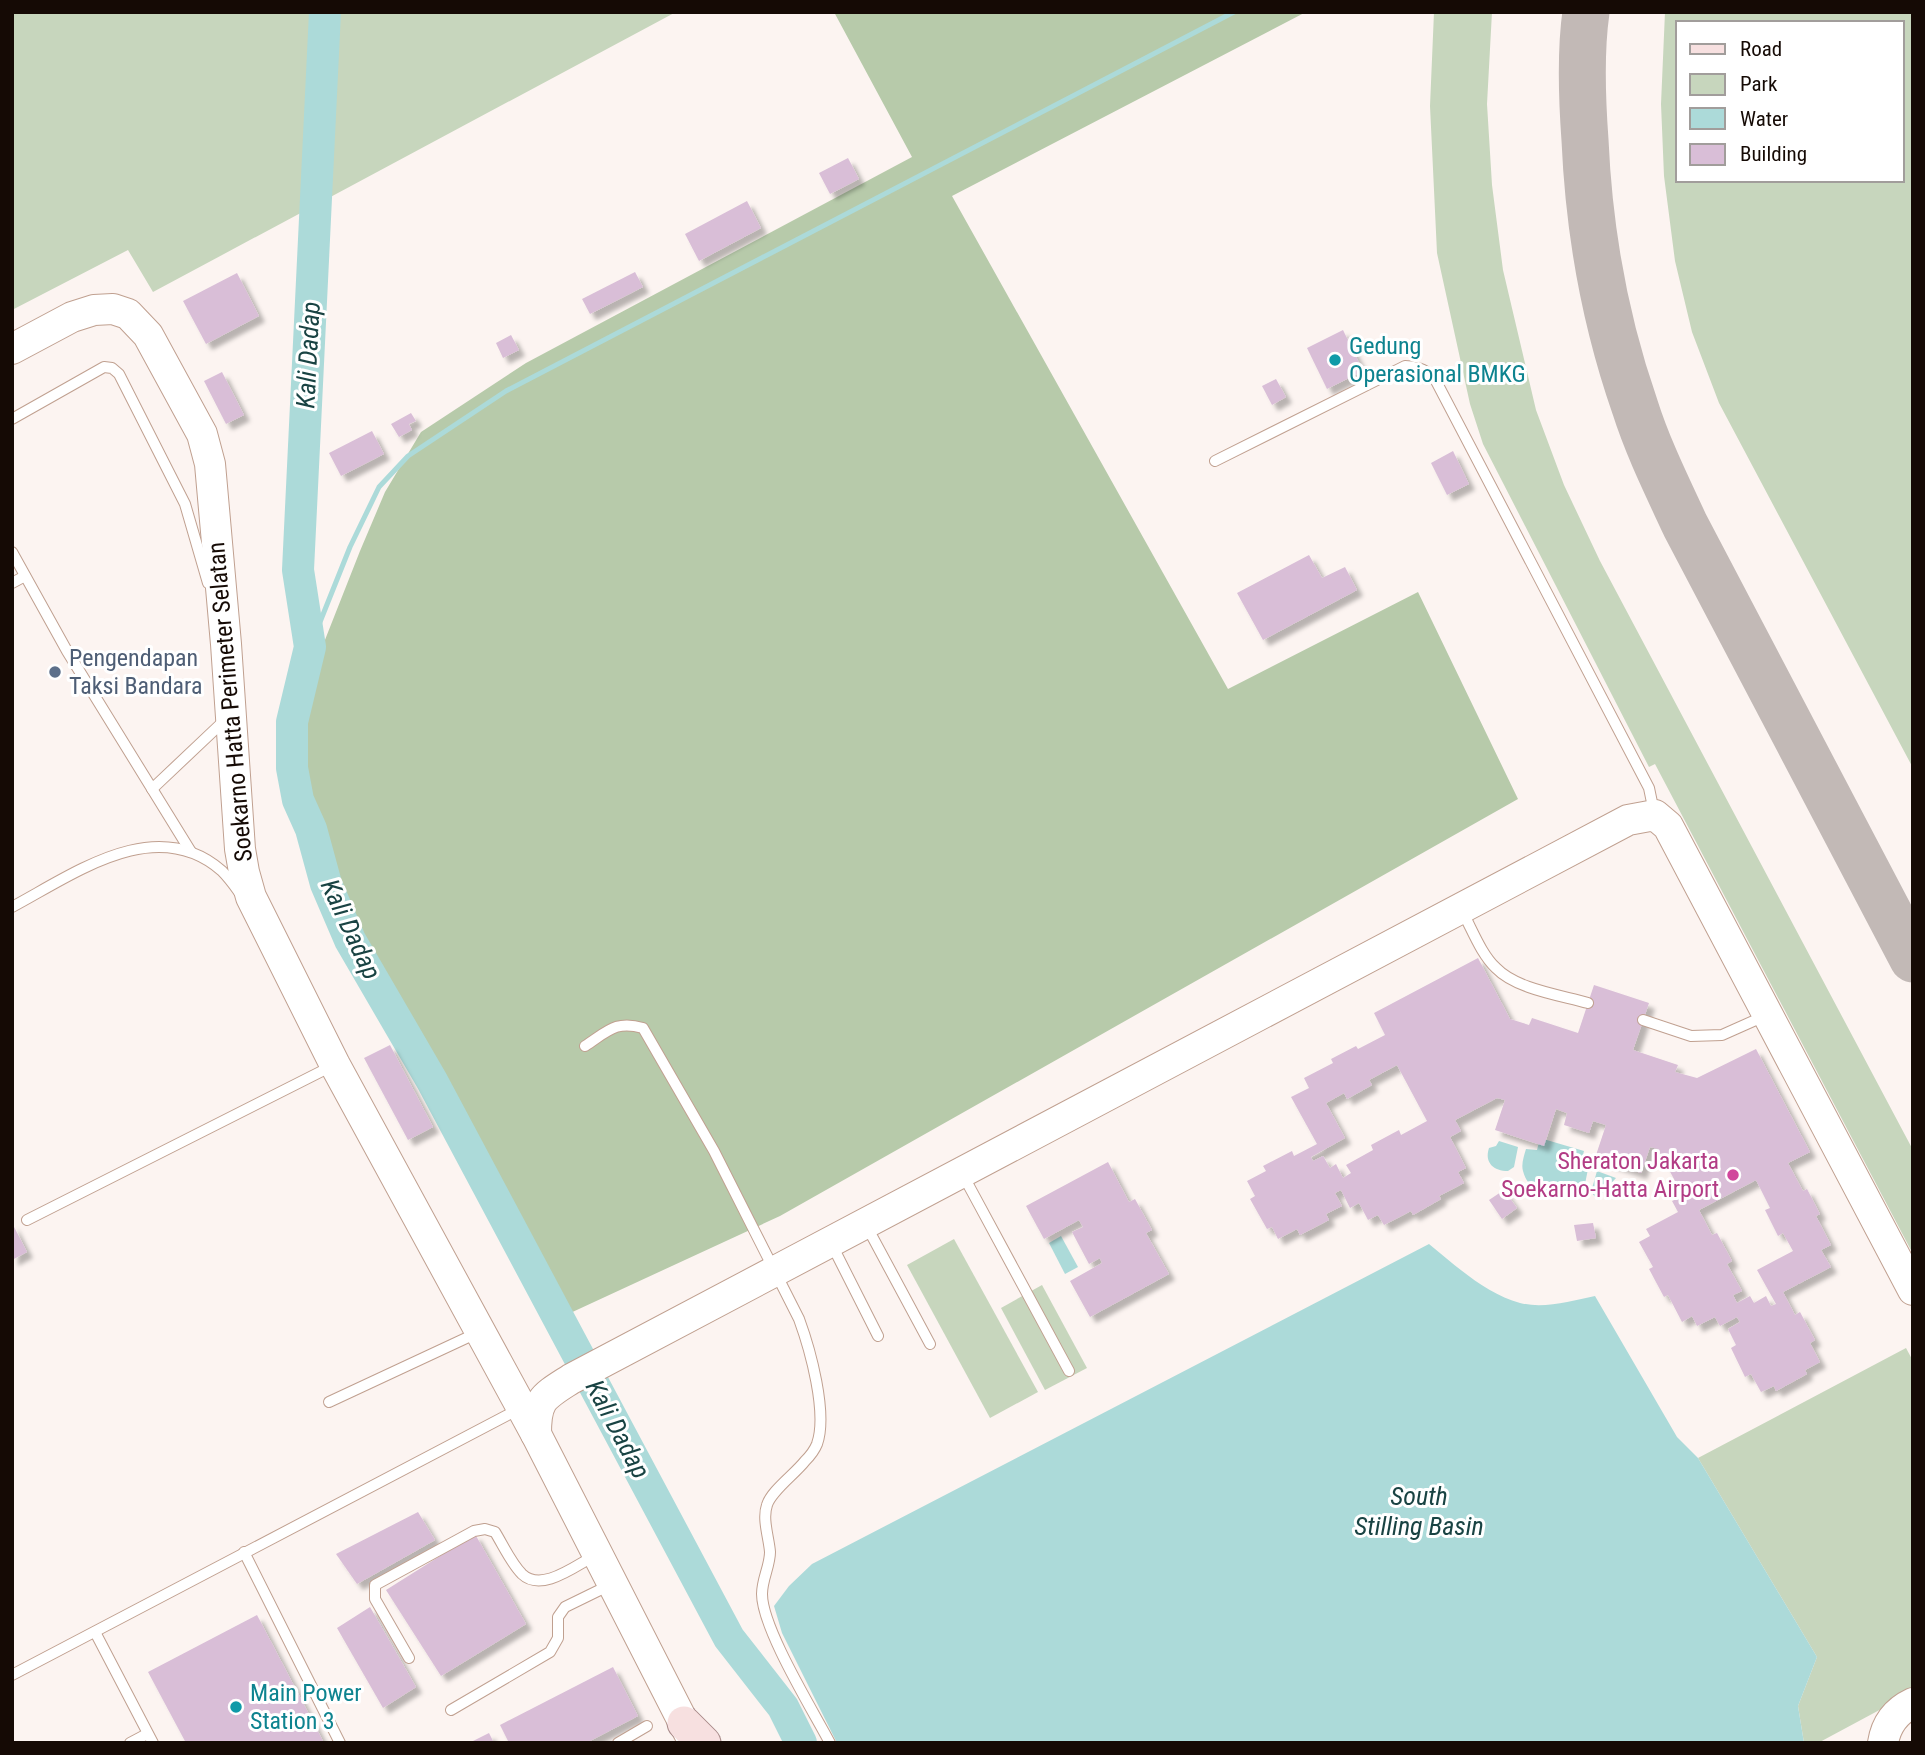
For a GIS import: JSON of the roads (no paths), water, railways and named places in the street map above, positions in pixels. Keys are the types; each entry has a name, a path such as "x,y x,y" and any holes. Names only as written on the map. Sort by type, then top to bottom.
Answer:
{"street":[{"name":"Soekarno Hatta Perimeter Selatan","path":"12,349 72,317 103,309 128,314 148,335 205,442 210,464 246,883 335,1065 536,1434"},
{"path":"694,1736 612,1584 536,1434 539,1405 548,1394 571,1379 865,1222 1628,820 1655,815 1668,826 1913,1290"},
{"path":"1883,1743 1889,1723 1896,1714 1913,1703"}],"lane":[{"path":"1215,461 1405,366 1428,371 1436,381 1648,788 1655,815"},
{"path":"12,419 104,367 112,368 119,374 185,504 226,644"},
{"path":"12,552 67,651 191,852"},
{"path":"12,583 26,576"},
{"path":"152,789 231,715"},
{"path":"12,907 107,857 129,850 172,848 191,852 222,870 259,914"},
{"path":"1461,908 1494,967 1505,976 1516,982 1588,1003"},
{"path":"1643,1020 1691,1035 1722,1035 1768,1015"},
{"path":"586,1046 617,1025 628,1023 643,1028 714,1151 799,1319 809,1347 820,1418 817,1443 806,1461 771,1496 766,1507 770,1557 762,1596 769,1625 830,1743"},
{"path":"27,1220 335,1065"},
{"path":"961,1172 1069,1371"},
{"path":"865,1222 930,1344"},
{"path":"830,1243 878,1336"},
{"path":"329,1402 480,1332"},
{"path":"12,1675 244,1552 514,1396"},
{"path":"409,1658 375,1599 375,1585 474,1531 485,1529 495,1532 520,1573 530,1580 541,1582 598,1553"},
{"path":"244,1552 340,1743"},
{"path":"452,1710 550,1652 558,1638 560,1612 612,1584"},
{"path":"95,1632 150,1738 130,1743"},
{"path":"618,1743 647,1726"}],"water":[{"path":"1540,1138 1584,1151 1580,1166 1588,1169 1584,1189 1558,1195 1540,1191 1532,1186 1523,1171 1523,1160 1526,1149 1537,1150"},
{"path":"1499,1141 1518,1147 1514,1167 1508,1171 1498,1170 1489,1162 1489,1148 1496,1146"},
{"path":"1597,1171 1616,1178 1597,1199 1591,1192"},
{"path":"1061,1236 1078,1267 1065,1274 1049,1243"},
{"name":"South Stilling Basin","path":"1429,1244 1460,1270 1507,1299 1529,1305 1548,1305 1595,1296 1677,1437 1698,1458 1817,1657 1798,1706 1804,1743 837,1743 782,1633 774,1606 789,1586 812,1564"}],"waterway":[{"name":"Kali Dadap","path":"325,12 298,570 310,647 292,722 292,768 298,800 311,829 326,884 350,940 432,1081 729,1638 783,1707 801,1743"},
{"path":"310,647 350,547 379,487 408,456 506,391 1234,12"}],"place":[{"name":"Gedung Operasional BMKG","path":"1335,360"},
{"name":"Pengendapan Taksi Bandara","path":"55,672"},
{"name":"Sheraton Jakarta Soekarno-Hatta Airport","path":"1733,1175"},
{"name":"Main Power Station 3","path":"236,1707"}]}
